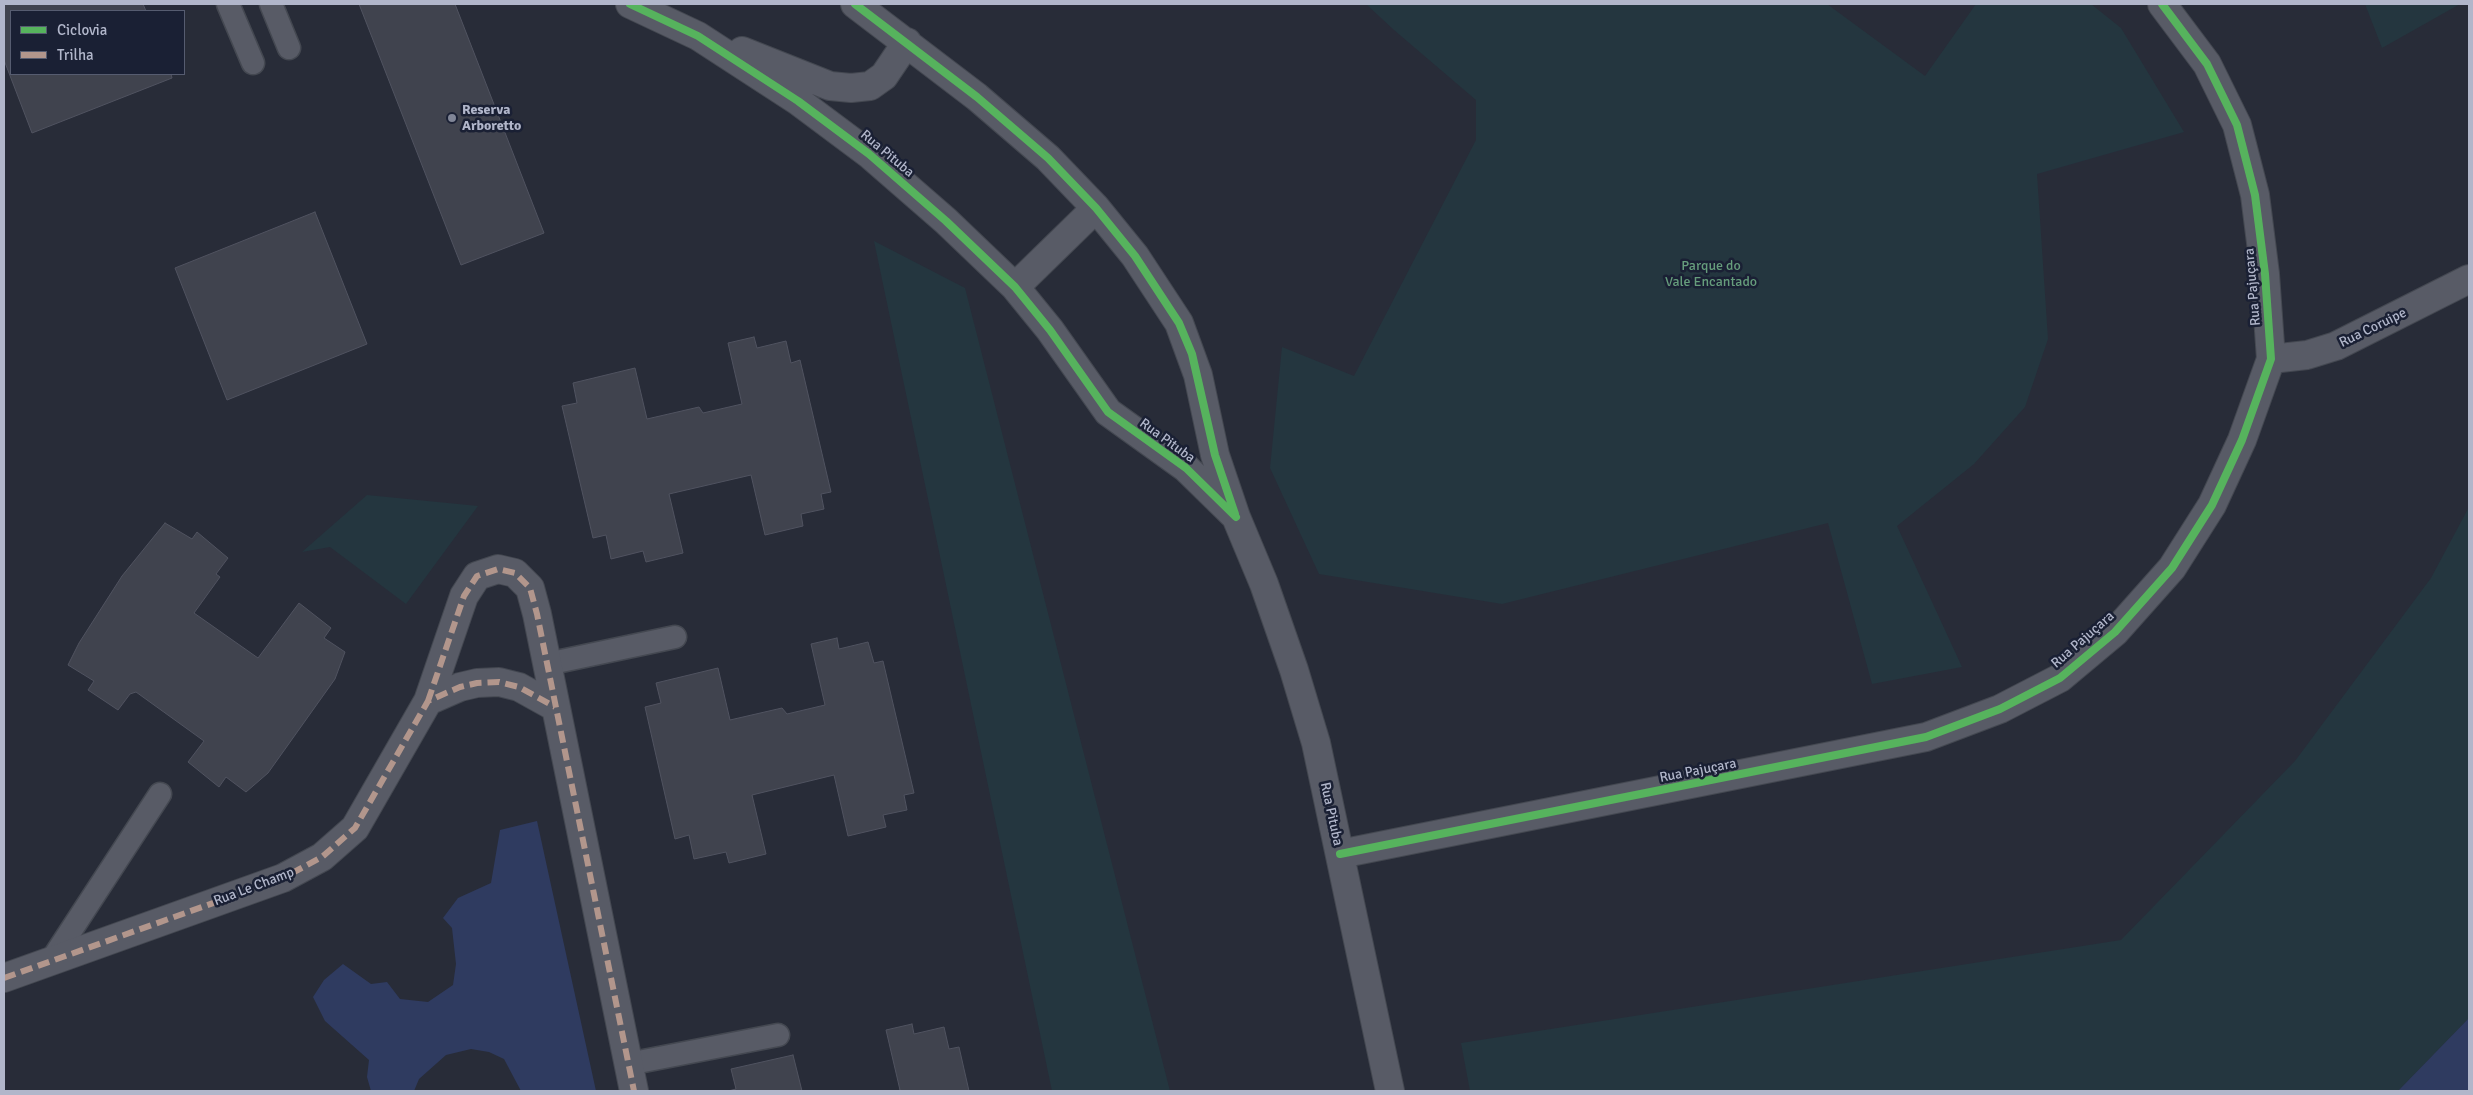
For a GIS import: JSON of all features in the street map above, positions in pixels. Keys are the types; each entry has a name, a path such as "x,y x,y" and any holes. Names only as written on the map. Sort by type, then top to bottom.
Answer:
{"street":[{"name":"Rua Pituba","path":"630,4 698,36 798,101 869,154 946,221 1015,287 1050,330 1108,412 1186,468 1236,517"},
{"name":"Rua Pituba","path":"855,4 977,97 1048,158 1096,208 1135,256 1179,323 1192,354 1215,456 1236,517 1264,584 1294,670 1316,743 1390,1091"},
{"name":"Rua Pajuçara","path":"1340,854 1926,737 2000,709 2060,678 2115,632 2172,568 2212,505 2242,440 2271,359 2266,274 2255,195 2236,125 2207,64 2162,4"},
{"path":"698,36 830,86 851,88 870,86 884,76 907,42"},
{"path":"1015,287 1096,208"},
{"name":"Rua Coruipe","path":"2271,359 2307,355 2336,346 2469,279"},
{"name":"Rua Le Champ","path":"4,978 283,878 322,857 355,828 428,701 464,596 477,576 498,569 515,573 530,588 634,1091"},
{"path":"428,701 460,687 477,683 499,682 519,688 555,707"}],"lane":[{"path":"228,4 253,63"},
{"path":"271,4 289,48"},
{"path":"547,664 675,637"},
{"path":"51,961 160,794"},
{"path":"628,1064 778,1035"}],"green space":[{"name":"Parque do Vale Encantado","path":"1366,4 1827,4 1925,76 1976,4 2091,4 2121,28 2184,132 2037,174 2048,339 2025,407 1974,464 1897,526 1962,667 1872,684 1828,523 1502,604 1319,574 1270,468 1282,347 1354,376 1476,140 1476,100"},
{"path":"2365,4 2460,4 2382,48"},
{"path":"874,241 965,288 1170,1091 1052,1091"},
{"path":"367,495 478,506 406,604 330,547 302,552"},
{"path":"2469,507 2469,1018 2398,1091 1470,1091 1461,1043 2121,940 2295,761 2431,578"}],"water":[{"path":"537,821 596,1091 521,1091 504,1059 489,1052 471,1049 446,1055 419,1079 414,1091 371,1091 367,1077 369,1060 325,1021 313,997 324,980 343,964 371,984 387,982 400,999 428,1002 453,985 456,964 452,928 443,918 458,898 491,883 500,830"},
{"path":"2469,1018 2469,1091 2398,1091"}],"building":[{"path":"4,4 143,4 146,10 10,10 10,75 171,75 172,78 32,133 4,60"},
{"name":"Reserva Arboretto","path":"359,4 455,4 544,233 461,265"},
{"path":"315,212 367,344 227,400 175,268"},
{"path":"754,337 757,348 786,341 791,363 800,360 831,492 821,494 824,509 801,514 803,526 765,535 751,475 669,494 683,553 646,562 643,551 611,559 606,535 593,538 562,406 577,403 573,383 635,368 647,419 699,407 703,413 742,404 728,343"},
{"path":"165,523 192,539 197,532 228,558 216,574 220,577 194,613 258,658 299,603 331,628 324,638 345,652 335,679 268,773 246,792 226,777 219,787 188,762 204,741 136,692 130,694 118,710 88,690 94,681 68,665 79,643 122,576"},
{"path":"837,638 839,649 868,642 874,663 883,661 914,793 904,795 907,810 883,815 886,827 848,836 834,775 752,795 766,854 729,863 726,852 694,859 689,835 675,839 645,707 661,703 656,683 718,668 730,720 782,708 787,714 825,705 811,644"},
{"path":"912,1024 914,1034 944,1027 949,1049 959,1047 969,1091 897,1091 900,1090 886,1030"},
{"path":"793,1055 802,1091 728,1091 736,1089 731,1069"}],"marked path":[{"path":"428,701 464,596 477,576 498,569 515,573 530,588 537,614 634,1091"},
{"path":"4,978 283,878 322,857 355,828 428,701 460,687 477,683 499,682 519,687 555,707"}],"cycle path":[{"path":"630,4 698,36 798,101 869,154 946,221 1015,287 1050,330 1108,412 1186,468 1236,517"},
{"path":"855,4 977,97 1048,158 1096,208 1135,256 1179,323 1192,354 1215,455 1235,514"},
{"path":"1340,854 1926,737 2000,709 2060,678 2115,632 2172,568 2212,505 2242,440 2271,359 2265,274 2255,195 2237,125 2207,64 2162,4"}],"place":[{"name":"Reserva Arboretto","path":"452,118"}]}
